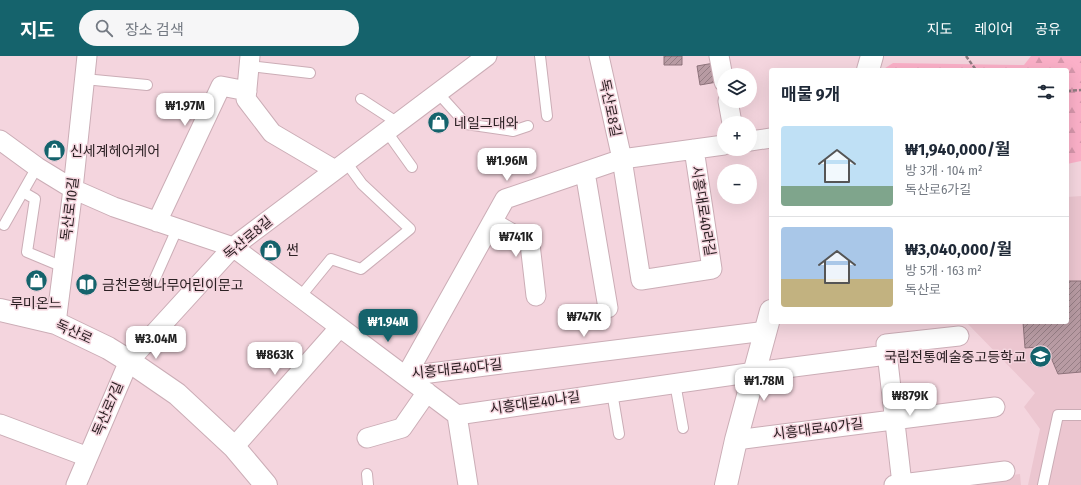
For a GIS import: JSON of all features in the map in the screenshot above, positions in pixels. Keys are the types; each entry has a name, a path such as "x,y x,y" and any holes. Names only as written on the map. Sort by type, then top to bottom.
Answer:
{"main road":[{"path":"869,68 872,56"},
{"name":"독산로","path":"0,310 56,323 108,348 129,361 177,394 234,447 266,485"},
{"path":"726,485 736,440 768,321"}],"street":[{"name":"독산로10길","path":"56,323 73,189 86,56"},
{"name":"독산로8길","path":"129,361 233,247 487,56"},
{"name":"독산로8길","path":"599,56 622,159"},
{"path":"250,61 246,99 272,133 340,166"},
{"path":"157,222 221,86 247,91"},
{"path":"757,140 769,138"},
{"path":"0,140 37,167 73,189 114,207 233,247 457,415 468,485"},
{"name":"시흥대로40다길","path":"406,376 505,199 622,159 717,146"},
{"name":"시흥대로40라길","path":"622,159 641,280 712,269 694,149"},
{"path":"585,172 608,308"},
{"path":"492,222 530,244 536,296"},
{"name":"시흥대로40다길","path":"406,376 768,321"},
{"path":"234,447 340,327"},
{"path":"959,336 886,344 894,420 898,484 1006,471"},
{"name":"시흥대로40나길","path":"457,415 675,383 887,355"},
{"name":"독산로7길","path":"76,485 129,361"},
{"path":"367,438 402,428 427,392"},
{"name":"시흥대로40가길","path":"736,440 995,406"},
{"path":"0,424 88,457"}],"lane":[{"path":"540,56 547,116"},
{"path":"250,61 310,73"},
{"path":"84,79 147,85"},
{"path":"438,93 466,124 513,131 528,126"},
{"path":"361,99 392,127 412,167"},
{"path":"300,298 331,259 361,269 410,229 362,184 340,166"},
{"path":"4,225 37,167"},
{"path":"23,192 35,199 27,252 63,267"},
{"path":"153,283 177,229"},
{"path":"675,383 683,428"},
{"path":"612,392 619,434"},
{"path":"1043,485 1058,415 1081,415"},
{"path":"367,474 368,485"}],"path":[{"path":"966,56 975,68"},
{"path":"1069,91 1081,90"}],"shaded area":[{"name":"국립전통예술중고등학교","path":"1081,196 1081,485 1028,485 1040,429 1024,407 1035,393 968,324 1069,324 1069,197"},
{"path":"1020,474 1021,485 944,485"}],"green space":[{"path":"1031,56 1081,56 1081,161 1069,164 1069,68 885,68 893,63 1024,65"}],"building":[{"path":"664,56 682,56 682,65 664,65"},
{"path":"714,63 717,82 700,85 697,66"},
{"path":"1069,281 1081,281 1081,372 1058,374 1049,353 1040,363 1031,363 1031,356 1037,347 1025,348 1023,324 1069,324"}],"place":[{"name":"네일그대와","path":"438,123"},
{"name":"신세계헤어케어","path":"55,151"},
{"name":"썬","path":"270,250"},
{"name":"루미온느","path":"36,281"},
{"name":"금천은행나무어린이문고","path":"87,285"},
{"name":"국립전통예술중고등학교","path":"1041,357"}]}
